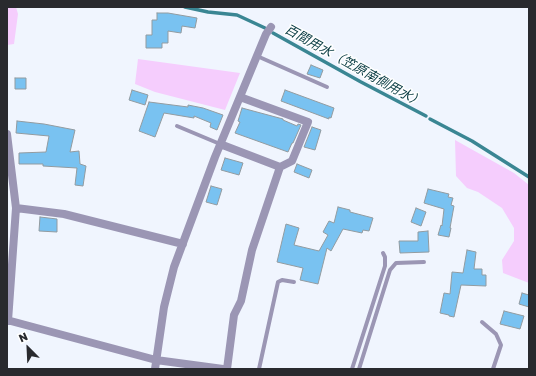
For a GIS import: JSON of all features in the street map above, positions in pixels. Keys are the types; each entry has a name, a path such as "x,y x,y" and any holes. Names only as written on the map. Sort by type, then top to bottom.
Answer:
{"street":[{"path":"154,369 164,307 174,267 220,144 256,56 266,34 271,27"},
{"path":"227,369 234,315 240,301 252,250 280,167 292,161 308,122 240,98"},
{"path":"7,134 16,208 8,320 156,360 222,369"},
{"path":"220,144 280,167"},
{"path":"16,208 64,214 183,244"}],"lane":[{"path":"256,56 327,87"},
{"path":"177,126 220,144"},
{"path":"352,369 385,266 385,257 383,253"},
{"path":"359,369 390,270 396,262 424,262"},
{"path":"259,369 278,282 282,280 294,282"},
{"path":"482,322 496,334 501,345 492,369"}],"shaded area":[{"path":"7,7 16,7 18,14 14,44 7,45"},
{"path":"138,59 240,73 225,110 155,92 135,84"},
{"path":"455,140 514,173 529,185 529,283 503,273 502,260 514,241 514,228 502,208 478,192 467,188 456,176"}],"building":[{"path":"157,13 168,13 197,18 195,28 182,26 181,33 168,31 168,43 162,43 162,48 146,48 146,35 152,35 152,20 157,20"},
{"path":"311,65 323,70 320,78 307,74"},
{"path":"15,78 26,78 26,89 15,89"},
{"path":"132,90 148,95 145,105 129,100"},
{"path":"285,90 334,108 331,118 329,117 329,119 281,101"},
{"path":"149,102 188,107 188,105 203,108 223,115 217,130 210,127 211,123 194,116 194,118 164,113 155,137 139,131"},
{"path":"242,108 283,119 297,126 298,124 301,125 288,152 235,133 240,122 238,121"},
{"path":"17,121 75,130 70,152 79,151 80,164 86,166 83,186 75,185 77,168 43,166 43,164 19,164 19,153 46,152 49,136 16,133"},
{"path":"312,127 321,130 315,150 304,147"},
{"path":"225,158 243,163 239,175 221,170"},
{"path":"297,164 312,170 309,178 294,172"},
{"path":"211,186 222,189 217,205 206,202"},
{"path":"428,189 449,194 448,197 453,198 451,205 454,206 449,237 438,235 441,225 442,226 444,209 424,203"},
{"path":"338,207 373,218 369,231 363,230 362,233 343,229 331,251 327,248 318,284 300,280 303,268 277,262 286,224 299,228 294,245 319,251 328,235 323,232 329,221 334,223"},
{"path":"416,208 426,212 421,226 411,222"},
{"path":"40,217 57,219 57,232 39,231"},
{"path":"428,231 429,252 400,253 399,241 418,241 418,232"},
{"path":"467,250 476,252 474,269 482,269 482,275 486,275 486,286 461,285 454,317 440,313 444,293 450,294 452,272 463,273"},
{"path":"522,293 529,295 529,307 519,304"},
{"path":"504,311 524,316 520,329 500,324"}],"waterway":[{"name":"百間用水（笠原南側用水）","path":"185,7 208,12 237,15 265,28"},
{"name":"百間用水（笠原南側用水）","path":"273,33 426,116"},
{"name":"百間用水（笠原南側用水）","path":"430,119 472,141 529,177"}]}
